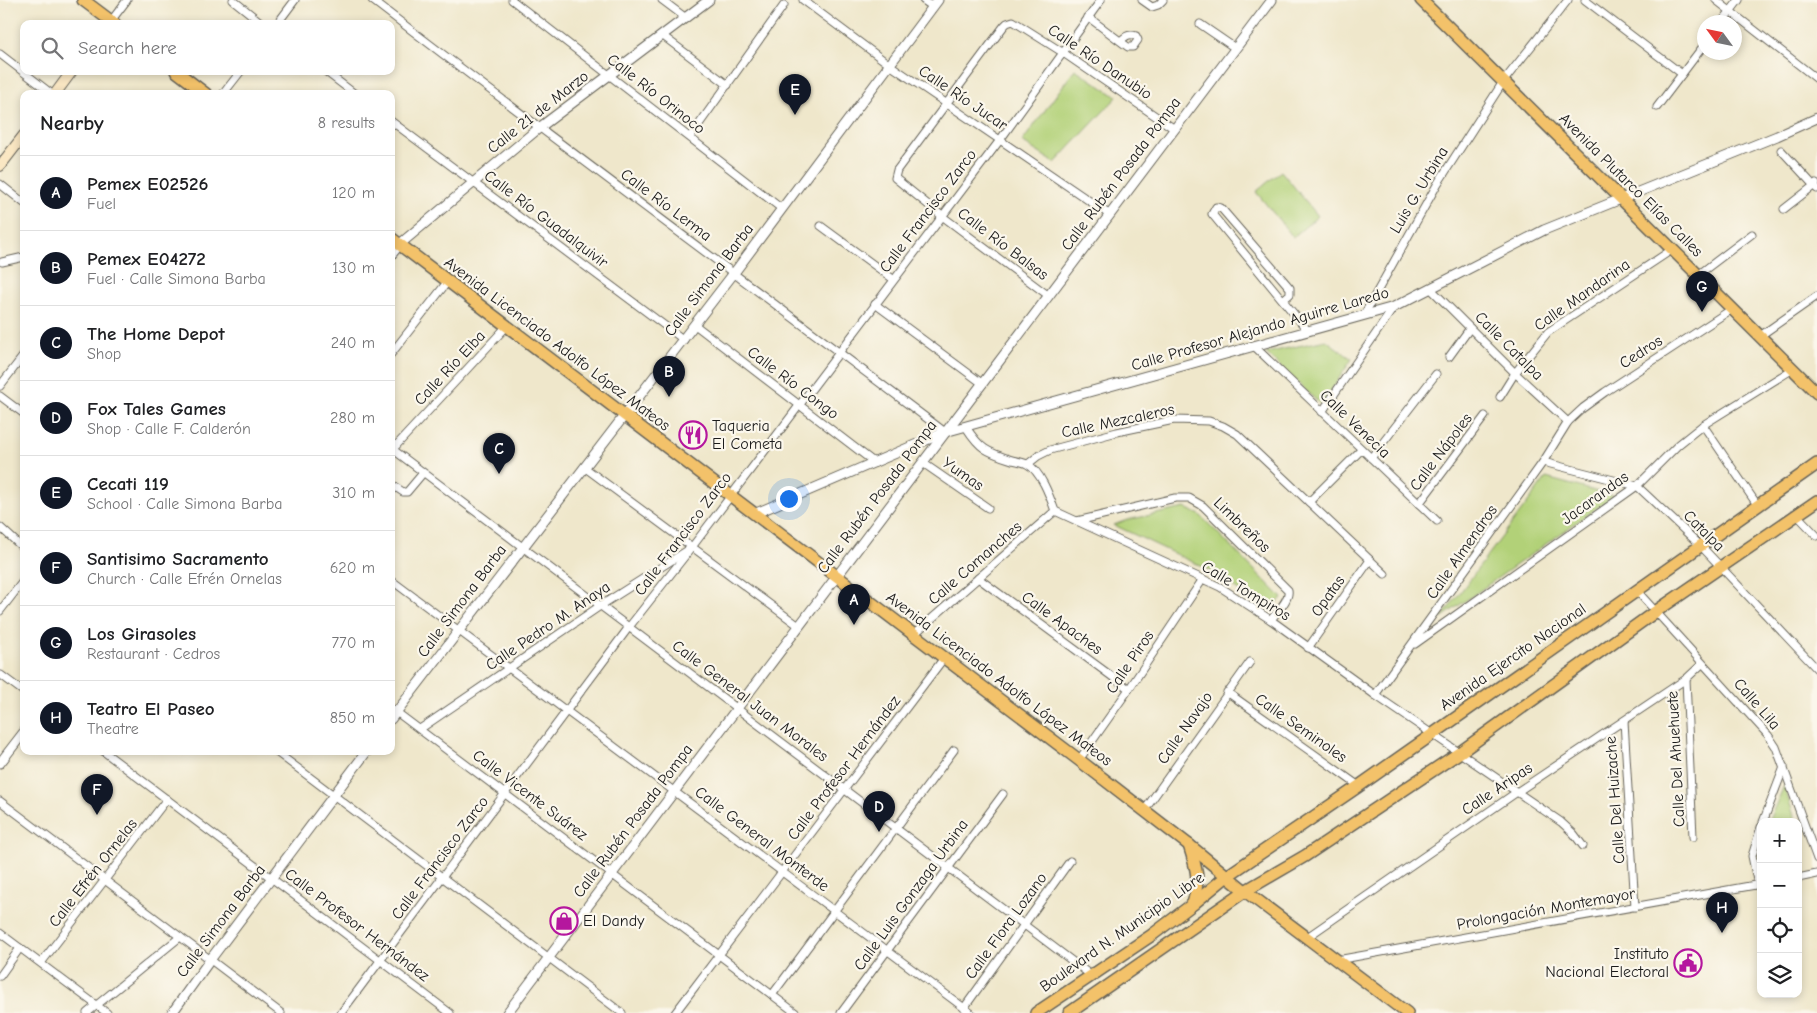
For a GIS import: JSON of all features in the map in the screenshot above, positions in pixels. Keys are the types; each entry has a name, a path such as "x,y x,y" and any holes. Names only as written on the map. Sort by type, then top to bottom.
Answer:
{"main road":[{"path":"83,0 107,20"},
{"name":"Avenida Plutarco Elías Calles","path":"1421,0 1793,370 1814,386"},
{"path":"56,90 69,75"},
{"path":"181,75 201,90"},
{"path":"0,166 20,140"},
{"name":"Avenida Licenciado Adolfo López Mateos","path":"395,241 1079,760 1245,891 1407,1013"},
{"name":"Avenida Ejercito Nacional","path":"1227,876 1359,786 1817,464"},
{"path":"1068,1013 1245,891 1305,856 1459,753 1656,612 1817,501"},
{"path":"1189,845 1198,876 1198,888 1193,904"},
{"name":"Boulevard N. Municipio Libre","path":"1036,1013 1152,935 1227,876"},
{"path":"1152,935 1159,951"}],"street":[{"path":"113,20 127,0"},
{"path":"233,0 257,20"},
{"path":"280,20 295,0"},
{"name":"Calle Río Lerma","path":"372,0 944,432"},
{"name":"Calle Río Orinoco","path":"512,0 782,209"},
{"path":"662,0 686,18"},
{"name":"Calle 21 de Marzo","path":"395,241 474,183 539,128 709,0"},
{"name":"Calle Río Jucar","path":"803,0 890,65 1110,215"},
{"path":"923,0 935,3"},
{"name":"Calle Francisco Zarco","path":"341,1013 629,628 1000,140 1101,0"},
{"path":"1142,0 1152,7 1158,5 1163,0"},
{"name":"Calle Rubén Posada Pompa","path":"506,1013 923,463 944,432 1049,296 1173,128 1272,0"},
{"name":"Luis G. Urbina","path":"1364,315 1438,183 1503,82 1568,0"},
{"path":"1584,0 1682,74"},
{"path":"1716,0 1817,79"},
{"path":"1728,15 1739,0"},
{"name":"Calle Simona Barba","path":"395,710 684,340 935,3"},
{"path":"690,137 784,4"},
{"path":"1088,18 1121,41"},
{"name":"Calle Río Danubio","path":"946,103 1004,26 1010,22 1017,22 1173,128"},
{"path":"1200,24 1235,48"},
{"path":"662,36 728,85"},
{"path":"0,54 20,69"},
{"path":"1657,107 1697,54"},
{"path":"28,75 48,90"},
{"path":"226,90 238,75"},
{"path":"330,75 350,90"},
{"name":"Calle Río Balsas","path":"946,103 897,170 895,175 897,180 1049,296"},
{"name":"Calle Profesor Alejando Aguirre Laredo","path":"754,514 944,432 1394,307 1544,230 1817,118"},
{"name":"Calle Río Guadalquivir","path":"395,124 684,340"},
{"path":"1781,150 1816,186 1784,209"},
{"path":"0,184 20,200"},
{"path":"1283,300 1290,294 1290,288 1221,208 1216,207 1212,214 1308,331"},
{"path":"821,226 893,280"},
{"path":"1698,275 1752,234"},
{"path":"1246,255 1255,247"},
{"name":"Calle Mandarina","path":"1500,397 1515,373 1548,332 1673,249"},
{"path":"2,262 20,258"},
{"path":"395,349 448,281"},
{"name":"Calle Catalpa","path":"1431,289 1515,373 1568,422"},
{"path":"1760,336 1817,296"},
{"path":"875,304 982,384"},
{"path":"1322,412 1394,307"},
{"name":"Cedros","path":"1568,422 1605,392 1732,309"},
{"name":"Calle Río Congo","path":"695,325 875,463"},
{"name":"Calle Río Elba","path":"395,446 508,326"},
{"path":"1449,357 1470,328"},
{"name":"Calle Venecia","path":"1255,347 1437,521"},
{"path":"0,386 20,360"},
{"name":"Jacarandas","path":"1411,647 1637,486 1678,444 1703,424 1793,370"},
{"path":"1371,458 1436,374"},
{"path":"0,396 20,411"},
{"name":"Calle Nápoles","path":"1419,504 1485,416"},
{"name":"Calle Mezcaleros","path":"1028,464 1050,450 1117,432 1174,420 1209,421 1237,434 1385,574"},
{"name":"Calle Almendros","path":"1375,695 1543,462 1568,422"},
{"path":"1703,424 1758,506"},
{"path":"966,427 976,442 985,450 1028,464 1039,476 1055,511"},
{"path":"1309,502 1361,450"},
{"name":"Calle General Juan Morales","path":"395,451 1092,976"},
{"name":"Catalpa","path":"1543,462 1637,486 1700,546 1817,669"},
{"name":"Yumas","path":"923,463 988,508"},
{"path":"584,467 799,626"},
{"path":"395,487 402,492 407,492 423,473"},
{"name":"Limbreños","path":"1076,521 1175,498 1189,498 1203,506 1288,590 1286,600 1271,620"},
{"name":"Calle Tompiros","path":"1055,511 1203,579 1271,620 1375,695 1561,822 1583,846"},
{"name":"Calle Comanches","path":"913,635 1055,511"},
{"path":"1797,516 1817,536"},
{"path":"0,527 20,545"},
{"name":"Calle Pedro M. Anaya","path":"420,729 600,606 692,547"},
{"name":"Opatas","path":"1308,648 1370,560"},
{"name":"Calle Apaches","path":"978,578 1129,689"},
{"name":"Calle Piros","path":"1079,760 1203,579"},
{"name":"Calle General Monterde","path":"395,583 971,1013"},
{"path":"0,611 20,585"},
{"name":"Calle Lila","path":"1637,591 1768,735 1784,767 1817,859"},
{"name":"Calle Profesor Hernández","path":"675,1013 944,658"},
{"name":"Calle Navajo","path":"1144,811 1250,662"},
{"name":"Calle Aripas","path":"1306,938 1517,792 1624,721 1686,678 1702,664"},
{"path":"1,675 20,689"},
{"name":"Calle Del Ahuehuete","path":"1686,678 1693,837"},
{"name":"Calle Seminoles","path":"1227,692 1359,786"},
{"name":"Calle Vicente Suárez","path":"395,714 420,729 796,1013"},
{"name":"Calle Del Huizache","path":"1624,721 1635,907"},
{"path":"0,763 20,737"},
{"path":"772,995 954,750"},
{"name":"Calle Profesor Hernández","path":"107,755 450,1013"},
{"path":"280,755 622,1013"},
{"name":"Calle Simona Barba","path":"172,1013 364,755"},
{"path":"1765,818 1784,767"},
{"name":"Calle Luis Gonzaga Urbina","path":"841,1013 1003,794"},
{"name":"Calle Efrén Ornelas","path":"41,963 167,799"},
{"path":"0,801 281,1013"},
{"path":"1757,838 1752,856 1757,876"},
{"name":"Calle Flora Lozano","path":"964,1008 1070,861"},
{"path":"1802,877 1817,874"},
{"name":"Prolongación Montemayor","path":"1337,960 1757,884"},
{"path":"0,933 107,1013"},
{"path":"87,1013 180,937"},
{"path":"0,976 20,948"}],"green space":[{"path":"1075,69 1117,97 1055,163 1022,142"},
{"path":"1281,171 1318,216 1293,237 1256,192"},
{"path":"1326,340 1352,359 1321,405 1266,353"},
{"path":"1546,478 1614,496 1441,618"},
{"path":"1185,508 1200,515 1282,598 1269,611 1209,570 1114,525 1127,520"},
{"path":"1784,786 1795,818 1770,818"}],"place":[{"name":"Cecati 119","path":"795,115"},
{"name":"Los Girasoles","path":"1702,312"},
{"name":"Pemex E04272","path":"669,397"},
{"name":"Taqueria El Cometa","path":"693,435"},
{"name":"The Home Depot","path":"499,474"},
{"name":"Pemex E02526","path":"854,625"},
{"name":"Santisimo Sacramento","path":"97,815"},
{"name":"Fox Tales Games","path":"879,832"},
{"name":"El Dandy","path":"564,921"},
{"name":"Teatro El Paseo","path":"1722,933"},
{"name":"Instituto Nacional Electoral","path":"1688,963"}]}
